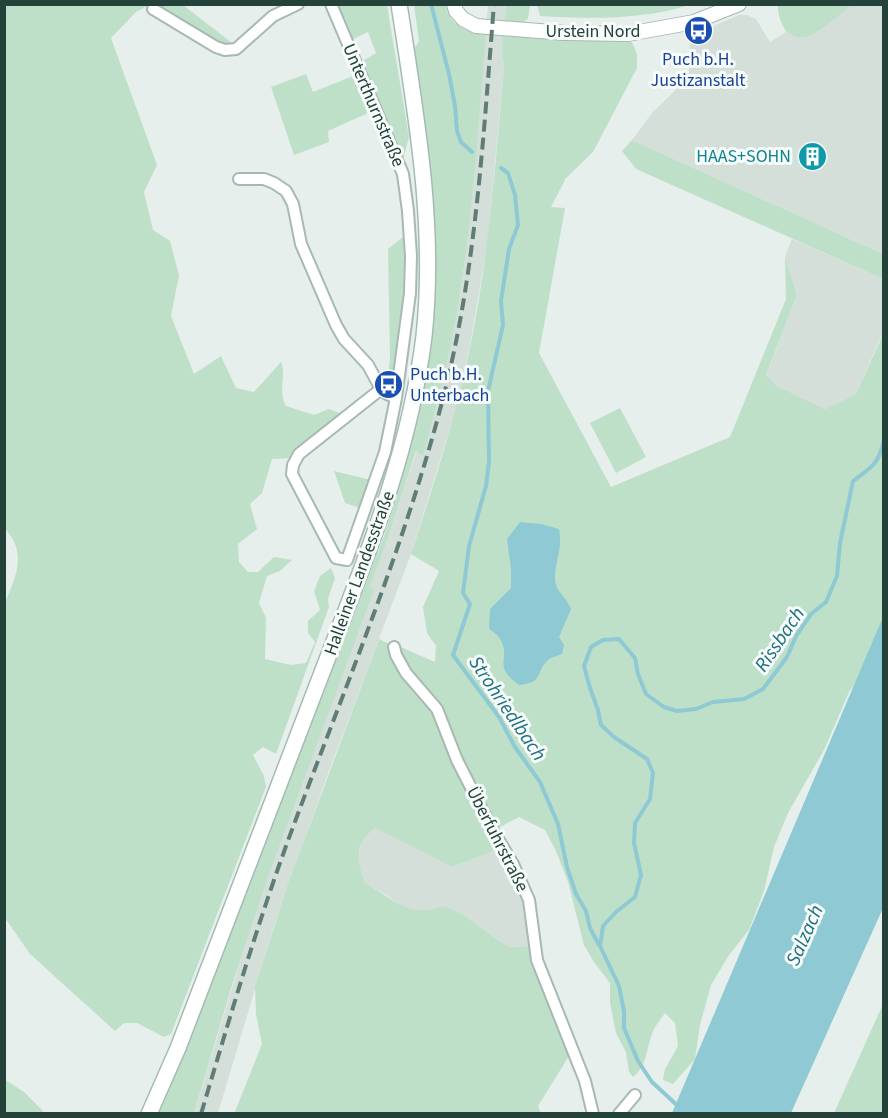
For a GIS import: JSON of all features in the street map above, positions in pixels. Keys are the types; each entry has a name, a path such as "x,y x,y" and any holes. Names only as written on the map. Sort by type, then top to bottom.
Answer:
{"main road":[{"name":"Halleiner Landesstraße","path":"149,1113 178,1048 375,534 407,430 416,390 424,334 427,280 426,226 421,154 399,4"}],"street":[{"path":"153,9 216,47 225,50 236,49 273,16 297,4"},
{"name":"Unterthurnstraße","path":"331,4 403,174 410,233 410,293 396,398 385,452 347,560 336,558 292,474 293,465 299,454 381,389"},
{"name":"Urstein Nord","path":"454,4 463,19 476,26 565,33 628,34 694,22 739,4"},
{"path":"239,179 264,179 286,191 293,204 301,244 336,326 344,339 368,365 381,389 396,398"},
{"name":"Überfuhrstraße","path":"394,647 406,673 437,709 458,760 513,864 529,900 537,960 585,1081 593,1113"},
{"path":"619,1113 635,1095"}],"shaded area":[{"path":"488,5 506,5 502,52 504,67 488,239 470,345 456,408 411,554 326,779 273,929 218,1113 194,1114 252,922 373,591 370,587 417,450 423,455 437,404 461,289 468,235"},
{"path":"778,5 883,5 883,254 632,140 652,113 684,82 689,72 690,36 739,15 747,15 756,19 770,42 786,32 781,22"},
{"path":"792,239 883,279 883,332 856,394 825,409 777,386 766,376 797,295 785,257"},
{"path":"375,828 452,867 499,849 512,869 525,902 531,946 508,947 462,914 412,910 401,906 365,883 357,859 363,837"}],"green space":[{"path":"537,4 689,5 634,16 577,18 540,16"},
{"path":"778,4 851,5 818,31 802,37 790,33 782,24"},
{"path":"4,5 149,5 136,12 111,38 157,165 144,192 153,230 170,241 179,275 171,316 194,374 221,356 236,388 254,392 281,362 283,368 282,395 286,406 314,415 329,409 342,414 292,458 272,459 262,493 250,504 257,529 238,544 239,562 248,572 258,572 274,557 292,560 280,571 267,576 259,603 266,618 265,659 291,665 306,663 315,642 308,633 308,621 320,610 314,591 320,576 331,568 335,578 328,599 329,607 276,754 263,747 253,755 264,776 266,787 171,1034 164,1037 137,1023 124,1023 115,1031 30,954 5,918 4,604 16,575 18,555 16,546 4,528"},
{"path":"160,5 183,5 232,43 225,44 219,41 176,17"},
{"path":"338,5 387,5 409,137 403,160 361,62 376,53 368,32 353,39"},
{"path":"414,5 446,5 455,23 486,33 466,255 445,372 423,456 416,451 370,587 374,590 268,877 233,982 194,1113 157,1114 184,1053 384,536 415,425 429,349 436,273 432,188 414,49 419,41"},
{"path":"506,5 530,5 528,19 520,24 504,26"},
{"path":"503,35 632,42 637,54 637,68 593,152 566,178 551,207 565,208 539,353 611,487 730,437 786,299 785,257 797,295 766,375 777,386 825,409 856,394 884,332 883,644 849,692 824,750 788,813 774,847 764,891 749,930 729,955 711,985 700,1025 695,1059 673,1084 663,1080 665,1069 678,1046 675,1023 665,1013 653,1031 641,1068 633,1077 629,1072 626,1052 616,1033 610,1003 610,983 584,945 568,882 545,830 519,817 496,829 460,759 446,723 408,672 396,645 435,662 436,646 427,633 423,607 439,571 411,554 451,423 471,343 495,171 504,67"},
{"path":"306,74 313,92 353,76 368,113 328,131 329,142 294,155 271,87"},
{"path":"632,140 883,254 883,279 636,169 622,151"},
{"path":"404,236 401,333 394,370 388,380 390,358 388,249"},
{"path":"620,408 646,457 616,473 590,423"},
{"path":"334,471 371,480 360,508 345,503"},
{"path":"379,639 391,645 435,710 499,849 452,867 375,828 360,847 359,860 365,883 410,909 430,909 443,906 462,914 508,947 531,946 569,1056 538,1106 541,1113 234,1114 262,1044 256,1014 255,987 288,884"},
{"path":"883,1004 883,1113 834,1113"},
{"path":"4,1079 24,1092 43,1111 42,1113 5,1113"}],"water":[{"path":"520,522 559,529 560,543 555,583 571,609 559,637 564,645 562,654 548,660 532,682 519,685 506,672 503,646 498,636 489,629 490,609 511,588 507,539"},
{"name":"Salzach","path":"883,617 883,908 791,1113 672,1113"}],"waterway":[{"name":"Strohriedlbach","path":"431,4 449,74 457,131 461,142 472,152"},
{"name":"Strohriedlbach","path":"501,168 508,173 515,195 518,225 509,249 501,301 503,325 488,391 489,462 486,486 469,546 463,593 470,604 453,655 499,717 515,747 540,782 558,824 567,867 576,894 586,911 590,928 599,945"},
{"name":"Rissbach","path":"679,1107 652,1082 638,1061 624,1028 624,1011 619,986 600,946 603,926 635,897 641,875 634,843 635,823 650,799 653,773 647,759 614,737 601,725 584,666 591,647 603,640 619,639 635,658 638,674 646,694 664,707 677,711 696,709 713,702 744,699 763,689 787,657 796,636 811,614 826,602 837,576 840,543 853,481 877,460 884,440"}],"railway":[{"path":"201,1114 268,898 391,566 441,406 453,357 470,257 482,156 494,4"}],"place":[{"name":"Puch b.H. Justizanstalt","path":"698,30"},
{"name":"HAAS+SOHN","path":"812,156"},
{"name":"Puch b.H. Unterbach","path":"389,384"}]}
